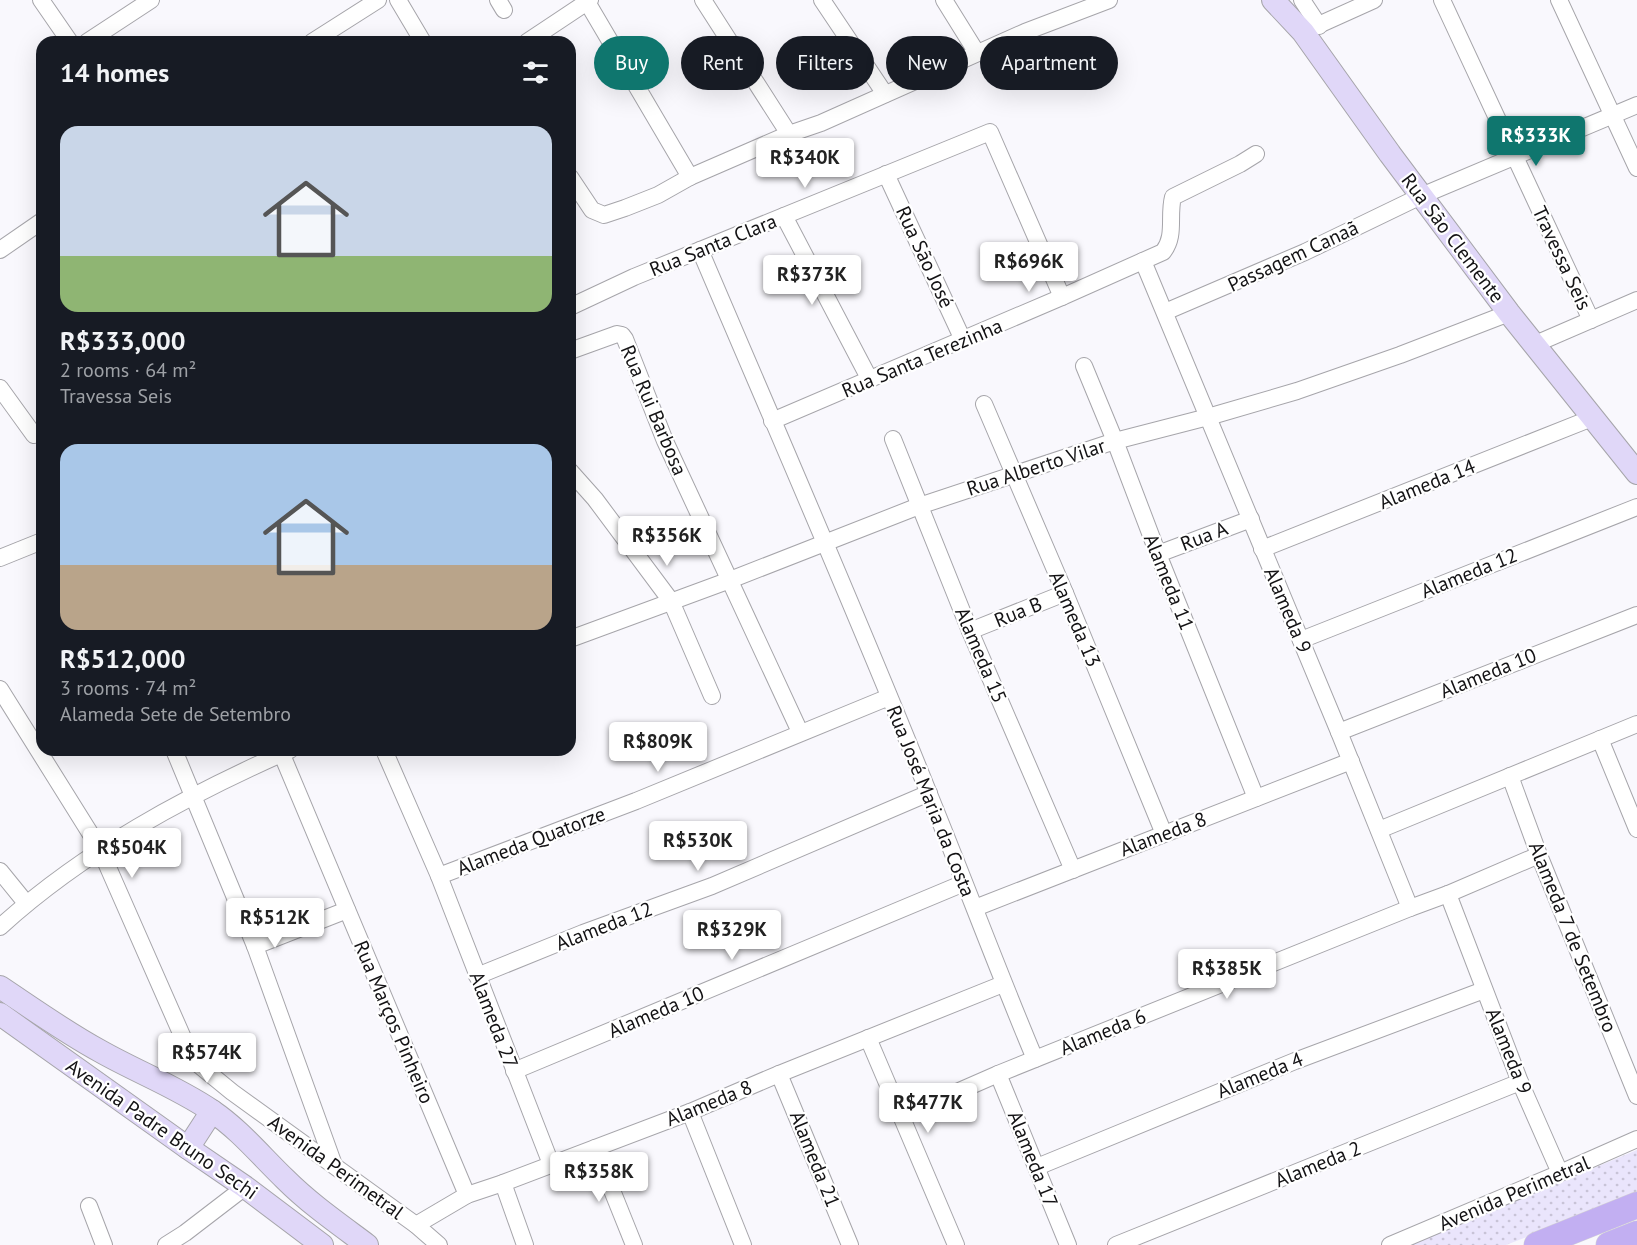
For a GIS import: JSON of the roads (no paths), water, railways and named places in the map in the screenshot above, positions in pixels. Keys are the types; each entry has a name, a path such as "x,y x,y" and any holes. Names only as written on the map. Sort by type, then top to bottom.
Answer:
{"main road":[{"name":"Rua São Clemente","path":"1273,0 1311,29 1420,196 1533,345 1637,473"},
{"name":"Avenida Padre Bruno Sechi","path":"0,987 99,1051 181,1092 212,1111 253,1145 293,1187 367,1245"},
{"name":"Avenida Padre Bruno Sechi","path":"0,1014 246,1187 322,1245"},
{"path":"188,1148 212,1111"},
{"path":"1537,1245 1637,1204"},
{"path":"1609,1245 1637,1234"}],"street":[{"path":"42,0 66,36"},
{"path":"96,36 151,0"},
{"path":"321,36 378,0"},
{"path":"398,0 419,36"},
{"path":"703,0 789,134"},
{"path":"822,0 885,94"},
{"path":"944,0 977,53"},
{"path":"576,187 592,210 604,215 625,208 658,195 690,177 789,134 821,123 977,53 1071,6 1109,0"},
{"path":"1302,0 1311,29 1374,0"},
{"name":"Travessa Seis","path":"1442,0 1591,320"},
{"path":"1559,0 1637,168"},
{"path":"536,36 588,1 690,177"},
{"name":"Passagem Canaã","path":"1165,312 1305,252 1420,196 1637,105"},
{"name":"Rua Santa Clara","path":"576,305 634,277 990,132 1062,297"},
{"name":"Rua Santa Terezinha","path":"772,421 1163,252 1168,245 1173,197 1256,154"},
{"name":"Rua São José","path":"886,174 963,340"},
{"path":"784,216 870,380"},
{"path":"0,250 36,227"},
{"path":"700,250 825,544"},
{"name":"Alameda 9","path":"1143,261 1410,908"},
{"path":"1533,345 1637,300"},
{"name":"Rua Alberto Vilar","path":"576,637 825,544 919,506 1115,441 1297,391 1509,313"},
{"name":"Rua Rui Barbosa","path":"576,349 618,334 625,339 665,441 800,732"},
{"name":"Alameda 11","path":"1084,366 1256,798"},
{"path":"0,388 34,435"},
{"name":"Alameda 13","path":"984,404 1164,834"},
{"name":"Alameda 14","path":"1262,549 1592,418"},
{"name":"Alameda 15","path":"893,439 970,631 1072,870"},
{"path":"576,478 595,499 671,601 712,696"},
{"name":"Alameda 12","path":"1301,640 1637,507"},
{"name":"Rua A","path":"1158,554 1251,519"},
{"path":"0,558 36,543"},
{"name":"Rua José Maria da Costa","path":"825,544 929,793 1003,984 1035,1059"},
{"name":"Rua B","path":"970,631 1065,593"},
{"name":"Alameda 10","path":"1339,732 1637,615"},
{"name":"Avenida Perimetral","path":"0,689 36,747"},
{"name":"Alameda Quatorze","path":"439,876 636,801 888,697"},
{"path":"1379,830 1637,724"},
{"path":"1600,739 1637,830"},
{"name":"Avenida Perimetral","path":"42,756 100,849 193,1059 232,1092 416,1225 439,1245"},
{"path":"176,756 255,946 334,1165"},
{"path":"0,927 26,903 100,849 154,816 274,756"},
{"name":"Rua Marços Pinheiro","path":"286,756 347,910 467,1195"},
{"name":"Alameda 27","path":"387,756 439,876 551,1164"},
{"name":"Alameda 8","path":"975,908 1351,761"},
{"name":"Alameda 7 de Setembro","path":"1510,776 1539,855 1637,1096"},
{"name":"Alameda 12","path":"477,976 583,933 712,886 929,793"},
{"name":"Alameda 6","path":"902,1116 998,1074 1448,894 1539,855"},
{"path":"0,871 26,903"},
{"name":"Alameda 10","path":"514,1071 964,883"},
{"name":"Alameda 9","path":"1448,894 1520,1082 1560,1173"},
{"path":"255,946 347,910"},
{"name":"Alameda 8","path":"416,1225 467,1195 690,1112 1003,984"},
{"name":"Alameda 4","path":"1037,1167 1295,1060 1484,990"},
{"path":"868,1038 956,1245"},
{"name":"Alameda 21","path":"779,1074 850,1245"},
{"name":"Alameda 17","path":"998,1074 1068,1245"},
{"name":"Alameda 2","path":"1116,1245 1520,1082"},
{"path":"690,1112 743,1245"},
{"name":"Avenida Perimetral","path":"1390,1245 1637,1139"},
{"path":"595,1148 634,1245"},
{"path":"503,1183 525,1245"},
{"path":"166,1245 246,1187"},
{"path":"89,1206 104,1245"}]}
